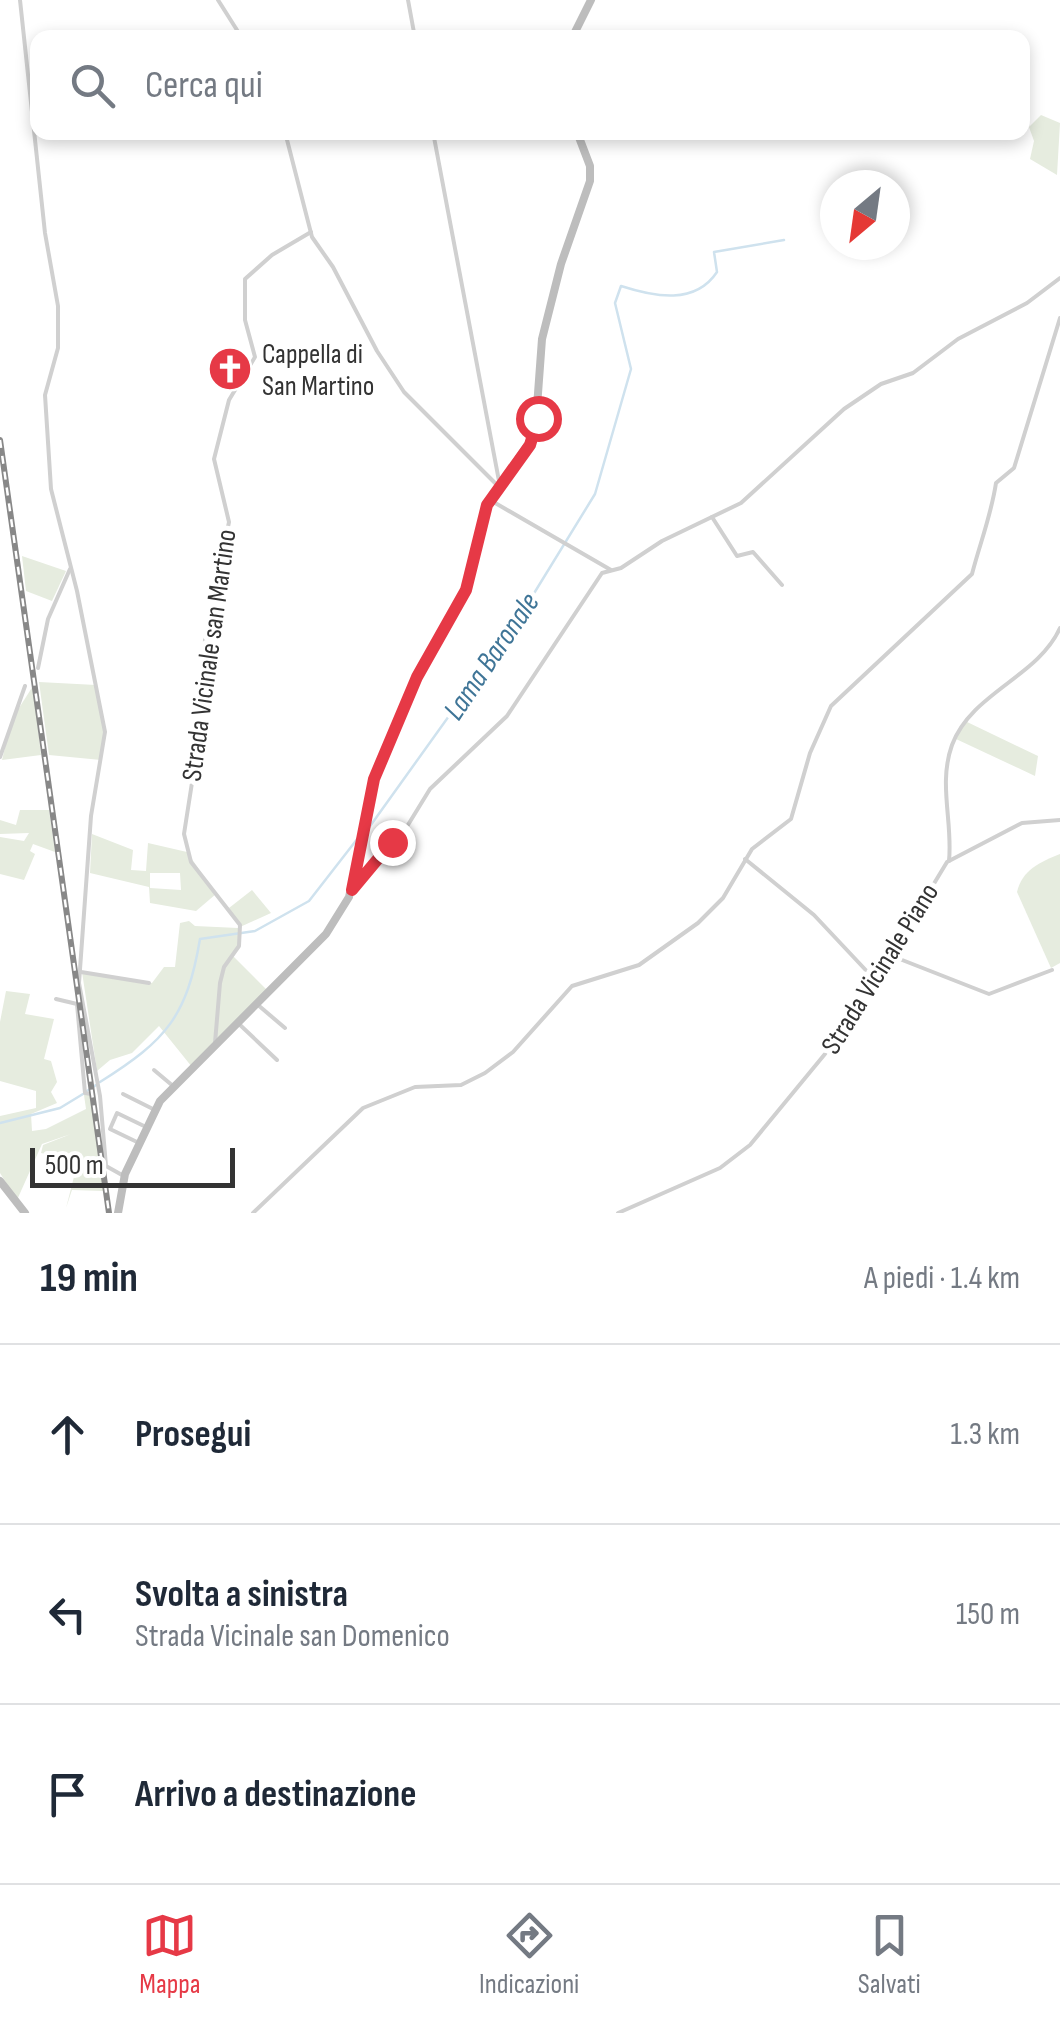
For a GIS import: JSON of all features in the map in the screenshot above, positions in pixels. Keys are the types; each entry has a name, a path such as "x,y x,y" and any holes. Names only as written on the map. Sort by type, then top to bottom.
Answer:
{"main road":[{"path":"576,30 591,0"},
{"path":"118,1213 125,1176 155,1110 215,1042 326,934 352,890 372,784 410,693 466,590 481,518 527,450 536,429 542,339 561,264 590,181 590,166 580,140"},
{"path":"0,1181 25,1213"}],"street":[{"path":"20,0 30,92"},
{"path":"218,0 237,30"},
{"path":"408,0 414,30"},
{"path":"35,140 47,249 58,306 59,344 45,396 51,488 104,732 91,816 81,972 106,1166 125,1176"},
{"path":"287,140 311,232 401,388 500,487"},
{"path":"435,140 500,487"},
{"name":"Strada Vicinale san Martino","path":"215,1042 220,983 224,967 238,949 240,927 192,862 184,840 186,800 203,712 205,638 223,570 229,520 214,460 230,400 255,357 244,320 245,279 268,257 311,232"},
{"path":"352,890 378,855 404,832 430,789 506,716 600,576 745,500 818,429 862,396 909,375 958,339 1036,298 1060,278"},
{"path":"253,1213 363,1108 415,1087 462,1085 486,1073 513,1052 575,984 639,965 668,947 717,905 745,859 791,819 810,753 831,706 972,574 976,548 990,522 996,483 1014,468 1060,318"},
{"path":"490,500 611,570"},
{"path":"712,517 737,556 753,552 782,585"},
{"path":"38,668 48,619 70,569"},
{"path":"1060,628 1032,664 961,725 946,777 949,861 1022,823 1060,820"},
{"path":"0,757 25,686"},
{"path":"745,859 814,914 876,981"},
{"name":"Strada Vicinale Piano","path":"618,1213 720,1168 742,1153 840,1036 949,861"},
{"path":"892,956 989,994 1052,970"},
{"path":"81,972 149,984"},
{"path":"135,981 138,988"},
{"path":"56,1000 77,1004 85,1093 95,1093"},
{"path":"254,1002 286,1028"},
{"path":"236,1021 277,1060"},
{"path":"154,1070 173,1086"},
{"path":"123,1094 155,1110"},
{"path":"139,1144 110,1129 117,1113 146,1128"}],"shaded area":[{"path":"1041,115 1060,123 1057,175 1030,159 1034,141 1030,126"},
{"path":"22,556 66,571 52,601 26,591"},
{"path":"39,682 96,685 105,736 101,760 49,755"},
{"path":"33,686 41,755 2,760 12,719"},
{"path":"965,721 1038,756 1035,776 956,739"},
{"path":"20,810 49,810 55,852 33,844 30,851 35,854 24,880 0,874 0,837 24,841 29,833 0,834 0,820 16,825"},
{"path":"92,834 133,850 131,870 146,871 148,843 187,852 216,894 196,911 150,903 149,887 90,873","holes":["150,873 180,873 181,890 150,888"]},
{"path":"1060,854 1060,963 1051,968 1017,892 1028,872"},
{"path":"252,890 271,913 240,927 229,908"},
{"path":"189,921 195,926 238,928 238,949 233,956 267,990 192,1067 159,1026 132,1053 110,1060 97,1071 82,972 152,983 164,967 175,967 180,923"},
{"path":"6,991 30,994 25,1014 54,1019 44,1059 51,1061 57,1082 51,1092 57,1103 31,1114 32,1131 46,1129 86,1109 84,1095 91,1094 104,1191 72,1190 66,1208 78,1161 41,1153 43,1145 71,1134 42,1144 17,1200 0,1173 0,1116 36,1108 36,1091 0,1081 0,1022"}],"waterway":[{"name":"Lama Baronale","path":"368,829 517,621 595,494 631,369 615,303 621,286 661,295 686,294 708,283 717,272 714,252 784,240"},
{"name":"Lama Baronale","path":"100,1082 142,1053 170,1024 188,988 200,939 255,931 309,901 358,838"},
{"name":"Lama Baronale","path":"0,1123 60,1108 83,1094"}],"railway":[{"path":"0,440 109,1213"}],"place":[{"name":"Cappella di San Martino","path":"230,369"}],"route":[{"path":"392,842 352,890 374,779 417,677 466,590 481,518 530,445 538,418"}]}
